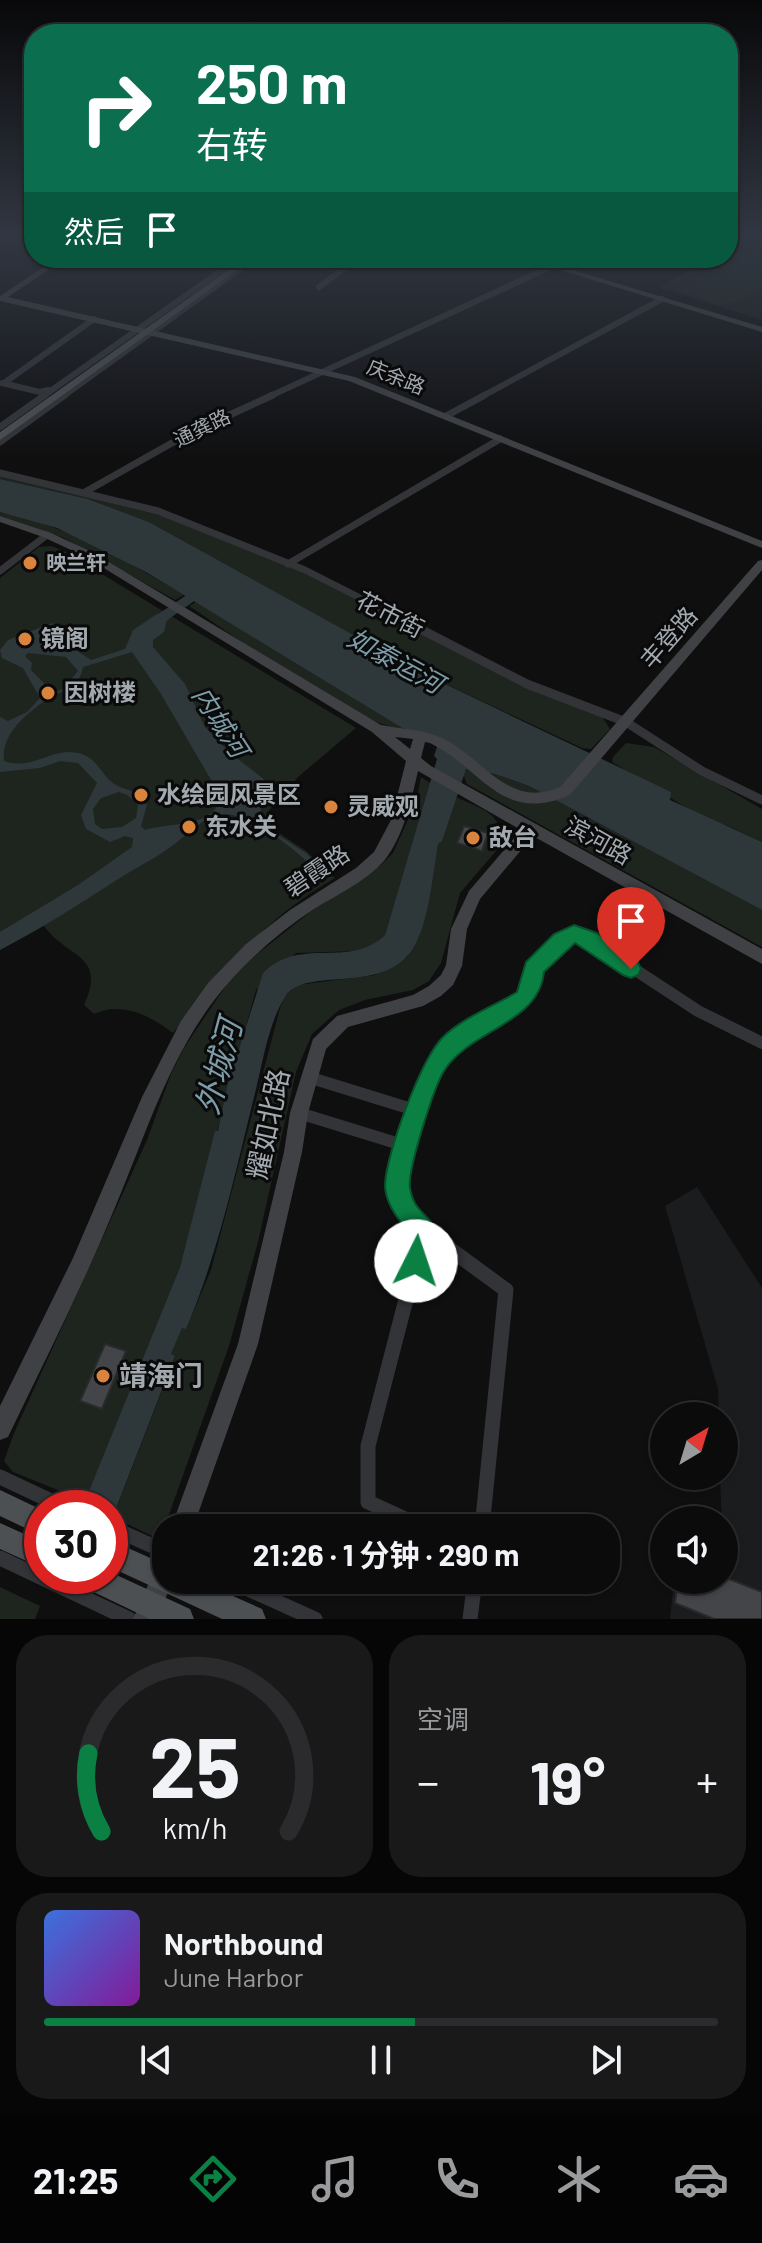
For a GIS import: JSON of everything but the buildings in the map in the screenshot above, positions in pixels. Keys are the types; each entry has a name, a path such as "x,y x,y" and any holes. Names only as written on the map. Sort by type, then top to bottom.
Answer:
{"main road":[{"path":"146,331 173,311"},
{"path":"0,435 174,311"},
{"path":"0,1503 24,1507"},
{"path":"0,1536 24,1553"},
{"path":"128,1552 152,1565"},
{"path":"106,1594 142,1615 180,1619"},
{"path":"206,1594 252,1619"}],"street":[{"name":"庆余路","path":"57,311 360,381 762,545"},
{"name":"通龚路","path":"85,492 186,435 456,311"},
{"path":"446,416 641,311"},
{"path":"701,311 762,329"},
{"path":"702,311 762,329"},
{"path":"2,383 94,319"},
{"path":"2,383 40,392 60,392"},
{"path":"288,564 500,439"},
{"name":"花市街","path":"0,473 85,492 177,518 288,564 516,678 626,722 702,771 762,800"},
{"path":"0,519 47,535 177,606 377,729 420,766"},
{"path":"0,571 47,535"},
{"name":"丰登路","path":"424,737 440,742 517,797 542,801 565,791 762,563"},
{"path":"377,729 424,737"},
{"name":"碧霞路","path":"0,1429 86,1253 162,1070 180,1038 204,1000 243,958 291,918 376,859 393,834 420,766 424,737"},
{"name":"滨河路","path":"420,766 762,957"},
{"name":"耀如北路","path":"187,1514 248,1344 293,1152 299,1113 319,1045 343,1021 417,1001 447,980 454,966 459,929 469,904 531,828"},
{"path":"483,1514 506,1290 424,1230 406,1210 397,1186 406,1146 433,1067 452,1043 524,998 532,982 534,968 561,941 574,934 590,939 656,985 732,1031 762,1043"},
{"path":"308,1077 418,1111"},
{"path":"299,1113 406,1146"},
{"path":"394,1514 368,1502 368,1446 424,1230"},
{"path":"0,1477 24,1492"},
{"path":"0,1558 24,1558"},
{"path":"103,1594 109,1597"},
{"path":"142,1615 154,1594"},
{"path":"259,1594 315,1619"},
{"path":"470,1619 473,1594"}],"shaded area":[{"path":"732,311 762,311 762,320"},
{"path":"0,475 179,520 303,572 512,681 601,715 610,729 591,749 582,748 426,675 149,522 88,499 0,479"},
{"path":"0,512 72,535 184,595 175,600 64,538 0,516"},
{"name":"水绘园风景区","path":"51,546 356,728 298,777 266,814 270,827 306,851 335,878 265,928 209,988 173,1033 136,1012 115,1009 94,1014 84,1005 90,988 88,966 44,926 0,950 0,578 39,547"},
{"path":"196,602 402,728 381,723 325,696 189,606"},
{"path":"626,743 654,747 762,809 762,842 703,818 612,762"},
{"path":"466,769 495,774 529,786 762,910 762,947 467,784 463,774"},
{"path":"421,777 430,783 385,935 360,951 296,953 256,990 180,1267 89,1490 58,1490 13,1472 4,1461 14,1433 147,1140 184,1048 227,984 247,962 314,909 381,865 393,853 416,802"},
{"path":"456,797 494,818 502,844 460,893 441,963 429,981 413,990 365,1000 339,1010 312,1034 296,1072 258,1242 229,1346 169,1514 152,1514 152,1536 128,1524 128,1490 123,1490 175,1357 171,1354 182,1327 186,1329 211,1270 280,1008 285,996 297,985 375,975 407,957 419,937 438,844"},
{"path":"697,1187 762,1288 762,1619 670,1619 673,1594 738,1594 738,1506 721,1506 721,1490 738,1490 738,1402 718,1402 718,1389 665,1206"},
{"path":"0,1587 40,1606 35,1619 0,1619"}],"water":[{"name":"如泰运河","path":"0,479 88,499 149,522 426,675 671,792 670,800 762,842 762,910 529,786 495,774 466,769 442,841 438,844 427,910 415,945 402,961 385,971 295,987 279,1008 207,1274 186,1329 182,1328 171,1354 175,1356 123,1490 89,1490 180,1267 215,1131 218,1131 227,1087 263,973 293,956 356,950 371,945 385,935 437,759 434,756 437,747 429,735 402,728 146,572 57,528 0,512"},
{"path":"157,614 167,619 164,632 153,640 153,647 185,684 205,727 229,752 270,784 271,789 260,807 266,827 306,853 328,875 320,875 289,846 262,828 235,816 217,815 157,856 0,950 0,932 78,885 132,847 133,838 125,836 110,842 86,829 81,815 97,783 78,763 60,761 40,768 0,772 0,717 8,721 27,712 40,698 23,668 2,658 0,650 8,640 52,623 60,635 69,639 73,648 91,660 125,649 133,630","holes":["132,652 161,694 221,797 209,815 145,830 141,826 147,805 143,800 136,793 112,782 94,761 84,755 63,752 26,763 4,761 6,743 15,727 43,702 73,685 83,667","28,653 66,657 78,671 63,689 45,696 42,692 44,683 31,670 32,663 25,656","119,792 127,795 138,805 136,818 122,827 102,829 95,824 93,809 101,798"]}],"pier":[{"path":"41,1594 84,1594 74,1618 38,1601"}],"waterway":[{"name":"内城河","path":"147,628 206,586"}],"place":[{"name":"映兰轩","path":"30,563"},
{"name":"镜阁","path":"25,639"},
{"name":"因树楼","path":"48,693"},
{"name":"水绘园风景区","path":"141,795"},
{"name":"灵威观","path":"331,807"},
{"name":"东水关","path":"189,827"},
{"name":"敌台","path":"473,838"},
{"name":"靖海门","path":"103,1376"}],"route":[{"path":"416,1261 424,1230 406,1210 397,1186 406,1146 433,1067 452,1043 482,1023 507,1012 524,998 532,982 534,968 561,941 574,934 590,939 631,969"}],"water label":[{"name":"外城河","path":"219,1067"}]}
